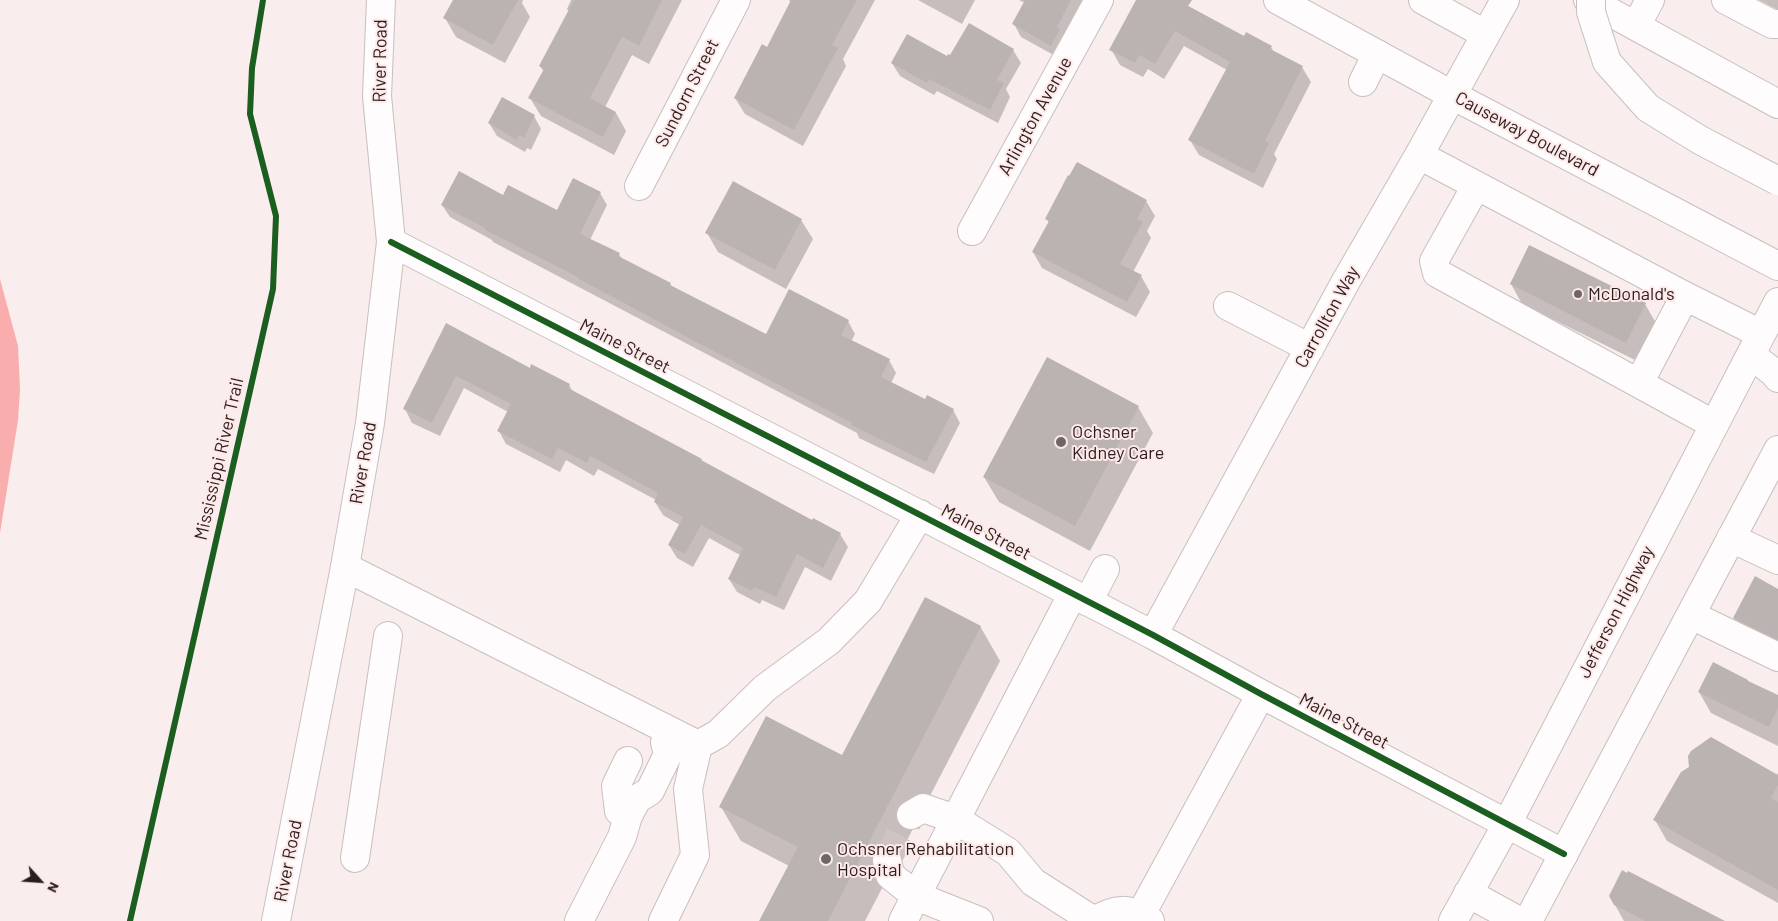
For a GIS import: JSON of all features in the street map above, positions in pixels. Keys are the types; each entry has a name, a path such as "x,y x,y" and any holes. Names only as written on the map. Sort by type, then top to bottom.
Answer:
{"main road":[{"name":"River Road","path":"276,921 345,567 370,423 391,242 377,96 381,0"},
{"name":"Sundorn Street","path":"639,186 736,0"},
{"name":"Arlington Avenue","path":"972,231 1099,0"},
{"name":"Causeway Boulevard","path":"1278,0 1452,95 1778,266"},
{"path":"1423,0 1485,34"},
{"name":"Carrollton Way","path":"1153,635 1346,281 1505,0"},
{"path":"1589,0 1778,104"},
{"path":"1589,0 1607,62 1648,108 1700,140 1778,181"},
{"path":"1636,26 1650,0"},
{"path":"1726,0 1772,24 1778,24"},
{"path":"1363,82 1377,54"},
{"path":"1419,155 1685,296 1756,344 1778,378"},
{"path":"1476,186 1434,261 1437,273 1713,424"},
{"name":"Maine Street","path":"391,242 1153,635 1564,854"},
{"path":"1639,384 1685,296"},
{"name":"Jefferson Highway","path":"1453,921 1507,824 1778,302"},
{"path":"1228,306 1310,348"},
{"path":"1528,921 1778,450"},
{"path":"345,567 667,737 698,745 718,734 765,688 829,641 868,601 920,514"},
{"path":"1732,538 1778,560"},
{"path":"903,921 955,819 1080,598 1105,569"},
{"path":"1691,615 1778,657"},
{"path":"355,858 388,636"},
{"path":"911,815 923,808 955,819 1008,852 1033,882 1094,921 1110,912 1125,910 1146,918 1261,694"},
{"path":"579,921 622,837 633,807 634,786 655,747 667,737"},
{"path":"663,921 695,856 688,789 698,745"},
{"path":"628,761 616,786 619,811 633,807"},
{"path":"887,860 890,875 916,896 979,921"},
{"path":"1468,893 1519,921"}],"shaded area":[{"path":"0,279 18,346 20,390 18,420 0,533"}],"building":[{"path":"453,0 518,0 493,45 443,18"},
{"path":"574,0 662,0 639,46 622,37 590,98 616,112 603,137 528,98 544,69 539,66"},
{"path":"791,0 857,0 832,45 838,48 794,130 734,98 762,44 767,47"},
{"path":"1025,0 1071,0 1057,27 1060,29 1051,46 1012,24"},
{"path":"1136,0 1192,0 1188,6 1244,36 1246,32 1272,46 1270,49 1303,66 1265,141 1269,143 1254,174 1188,140 1230,62 1175,31 1155,64 1139,55 1135,63 1109,50"},
{"path":"969,23 1014,49 997,80 1004,83 990,110 929,79 927,83 891,63 907,34 947,56 948,54 950,55"},
{"path":"502,97 535,115 524,138 519,135 517,140 488,123"},
{"path":"1077,162 1147,200 1137,219 1143,222 1120,264 1142,275 1127,302 1032,252 1049,221 1045,219"},
{"path":"459,171 503,195 508,185 557,210 573,178 601,192 580,234 620,253 618,256 671,283 670,285 766,334 789,289 849,320 841,335 890,359 881,377 925,399 927,395 954,409 926,462 851,425 852,423 441,205"},
{"path":"733,181 802,219 775,270 705,233"},
{"name":"McDonald's","path":"1529,245 1646,303 1626,343 1510,284"},
{"path":"446,323 530,368 531,364 570,384 568,388 812,520 813,518 841,533 823,568 797,554 776,597 754,587 752,591 728,579 743,548 701,525 685,554 668,545 683,517 654,502 658,493 590,456 587,463 558,448 552,459 497,431 511,404 456,376 432,423 403,409"},
{"name":"Ochsner Kidney Care","path":"1047,357 1139,406 1075,526 983,477"},
{"path":"1755,576 1778,589 1778,640 1733,618"},
{"path":"925,597 981,626 828,921 759,921 798,847 719,807 766,716 842,755"},
{"path":"1713,662 1778,695 1778,708 1769,727 1698,692"},
{"path":"1711,737 1778,775 1778,785 1771,798 1778,802 1778,890 1653,820 1681,772 1689,767 1688,756 1691,751"},
{"path":"1622,870 1627,873 1628,871 1725,921 1645,921 1614,905 1609,896"}],"tunnel":[{"path":"887,860 911,815"}],"cycle path":[{"name":"Mississippi River Trail","path":"130,921 273,289 276,216 250,114 252,68 263,0"},
{"path":"391,242 1153,635 1564,854"}],"place":[{"name":"McDonald's","path":"1578,294"},
{"name":"Ochsner Kidney Care","path":"1061,442"},
{"name":"Ochsner Rehabilitation Hospital","path":"826,859"}]}
